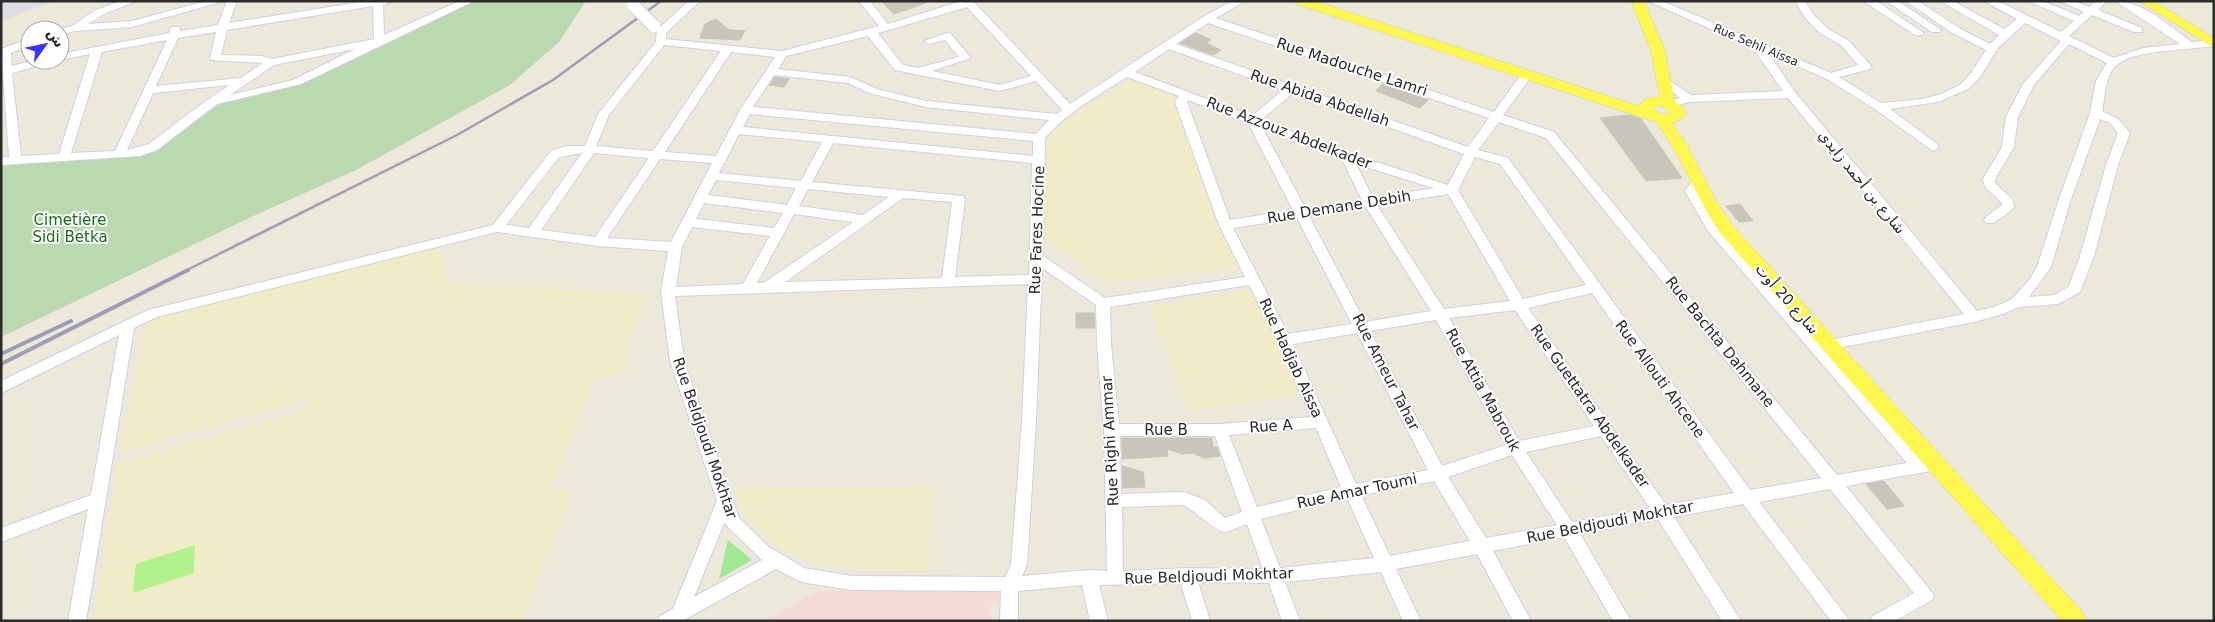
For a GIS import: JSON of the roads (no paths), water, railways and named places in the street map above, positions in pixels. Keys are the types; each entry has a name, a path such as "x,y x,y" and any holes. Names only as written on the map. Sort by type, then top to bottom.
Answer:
{"main road":[{"path":"1301,1 1527,74 1665,105"},
{"path":"1315,1 1616,96 1665,105"},
{"path":"1637,1 1657,47 1665,105"},
{"path":"2145,1 2213,42"},
{"path":"2154,1 2193,24 2213,42"},
{"name":"شارع 20 أوت","path":"1665,105 1676,139 1698,182 1727,230 1926,456 1928,465 2080,621"},
{"name":"شارع 20 أوت","path":"1665,105 1731,223 1827,345"},
{"name":"شارع 20 أوت","path":"2054,595 2076,621"}],"street":[{"path":"97,1 100,12"},
{"path":"75,28 100,12 132,1"},
{"path":"70,29 132,24 176,14 219,1"},
{"path":"232,1 222,28 215,58 262,59 271,62"},
{"path":"70,55 388,1"},
{"path":"211,103 297,82 379,41 469,1"},
{"path":"532,234 587,156 604,114 658,33 695,1"},
{"path":"864,1 886,28"},
{"path":"746,110 1039,138 1064,114 1207,19 1240,1"},
{"name":"Rue Sehli Aissa","path":"1653,1 1832,77 1857,93"},
{"path":"1800,1 1810,16 1824,31 1845,43 1866,67 1844,71 1832,77"},
{"path":"1868,1 1919,33"},
{"path":"1891,1 1936,30"},
{"path":"1911,1 1955,30 1992,49"},
{"path":"1946,1 2005,34"},
{"path":"1989,1 2066,37 2113,62 2134,56 2143,51 2213,42"},
{"path":"2033,1 2081,20"},
{"path":"2065,1 2138,30"},
{"path":"1990,220 2008,208 2009,203 1989,184 1989,179 1998,167 2008,147 2012,117 2028,84 2081,20 2102,1"},
{"path":"2120,1 2149,17 2190,46"},
{"path":"632,3 658,33 728,50 782,54 886,28 968,2 1038,77 1064,114"},
{"path":"377,3 379,41"},
{"path":"119,154 174,36 176,14"},
{"path":"1879,107 1919,102 1946,96 1963,88 2005,34 2024,18"},
{"name":"Rue Madouche Lamri","path":"1207,19 1497,116"},
{"path":"871,32 898,68 1000,88 1038,77"},
{"path":"918,72 966,58 947,36 929,41"},
{"path":"1,161 136,153 153,147 211,103 271,62 379,41"},
{"path":"2134,56 2149,58 2213,42"},
{"name":"شارع بن أحمد زايدي","path":"1756,44 1791,94 1974,316"},
{"path":"16,160 3,52 20,45"},
{"name":"Rue Abida Abdellah","path":"1168,45 1471,152"},
{"path":"64,156 97,50"},
{"path":"598,242 728,50"},
{"name":"Rue Beldjoudi Mokhtar","path":"782,54 746,110 675,247 668,292 677,360 732,522 763,552 801,575 852,583 1010,584 1088,577 1115,579 1187,575 1273,576 1386,564 1568,529 1836,483 1928,465"},
{"path":"1827,345 1998,311 2017,302 2035,282 2044,267 2064,202 2096,113 2102,81 2113,62"},
{"path":"6,71 20,67"},
{"path":"770,71 850,80 873,91 926,104 1064,114"},
{"name":"Rue Azzouz Abdelkader","path":"1128,73 1347,157 1452,190"},
{"path":"1452,190 1471,152 1527,74"},
{"path":"148,90 244,80"},
{"path":"1254,121 1292,88"},
{"path":"1857,93 1933,147"},
{"name":"Rue Hadjab Aissa","path":"1186,94 1181,102 1225,225 1284,340 1351,491 1412,621"},
{"path":"1665,105 1688,99 1791,94"},
{"path":"1665,105 1688,99"},
{"path":"2017,302 2046,301 2058,298 2075,289 2087,256 2112,165 2124,133 2114,121 2096,113"},
{"name":"Rue Bachta Dahmane","path":"1497,116 1550,135 1926,595 1879,621"},
{"name":"Rue Ameur Tahar","path":"1254,121 1438,474 1482,547 1522,621"},
{"path":"735,130 1038,160"},
{"name":"Rue Fares Hocine","path":"1010,584 1019,564 1029,421 1037,258 1039,138"},
{"path":"748,287 829,140"},
{"path":"497,228 555,154 566,150 590,149 719,160"},
{"name":"Rue Allouti Ahcene","path":"1471,152 1504,161 1746,497 1841,621"},
{"name":"Rue Attia Mabrouk","path":"1347,157 1369,202 1440,314 1515,448 1568,529 1622,621"},
{"path":"711,176 959,199 948,282"},
{"name":"Rue Demane Debih","path":"1225,225 1452,190"},
{"name":"Rue Guettatra Abdelkader","path":"1452,190 1519,305 1662,512 1732,621"},
{"path":"768,288 901,194"},
{"path":"700,198 865,220"},
{"path":"688,222 778,233"},
{"path":"1,388 153,313 497,228 598,242 675,247"},
{"path":"1037,258 1103,303 1254,280"},
{"path":"668,292 748,287 768,288 1036,279"},
{"path":"1284,340 1440,314 1519,305 1595,288"},
{"name":"Rue Righi Ammar","path":"1103,303 1104,344 1112,430 1115,579"},
{"path":"77,621 128,325"},
{"name":"Rue A","path":"1220,430 1322,422"},
{"name":"Rue Amar Toumi","path":"1114,500 1184,498 1199,505 1223,526 1252,516 1351,491 1438,474 1515,448 1606,429"},
{"name":"Rue B","path":"1112,430 1220,430"},
{"path":"1220,430 1291,621"},
{"path":"1,535 98,499"},
{"path":"672,617 725,501"},
{"path":"672,617 776,560"},
{"path":"1187,575 1201,621"},
{"path":"1088,577 1099,621"},
{"path":"1009,621 1010,584"}],"railway":[{"path":"185,271 457,135 553,80 661,1"},
{"path":"1,364 188,270"},
{"path":"1,354 71,321"}],"park label":[{"name":"Cimetière Sidi Betka","path":"70,228"}]}
